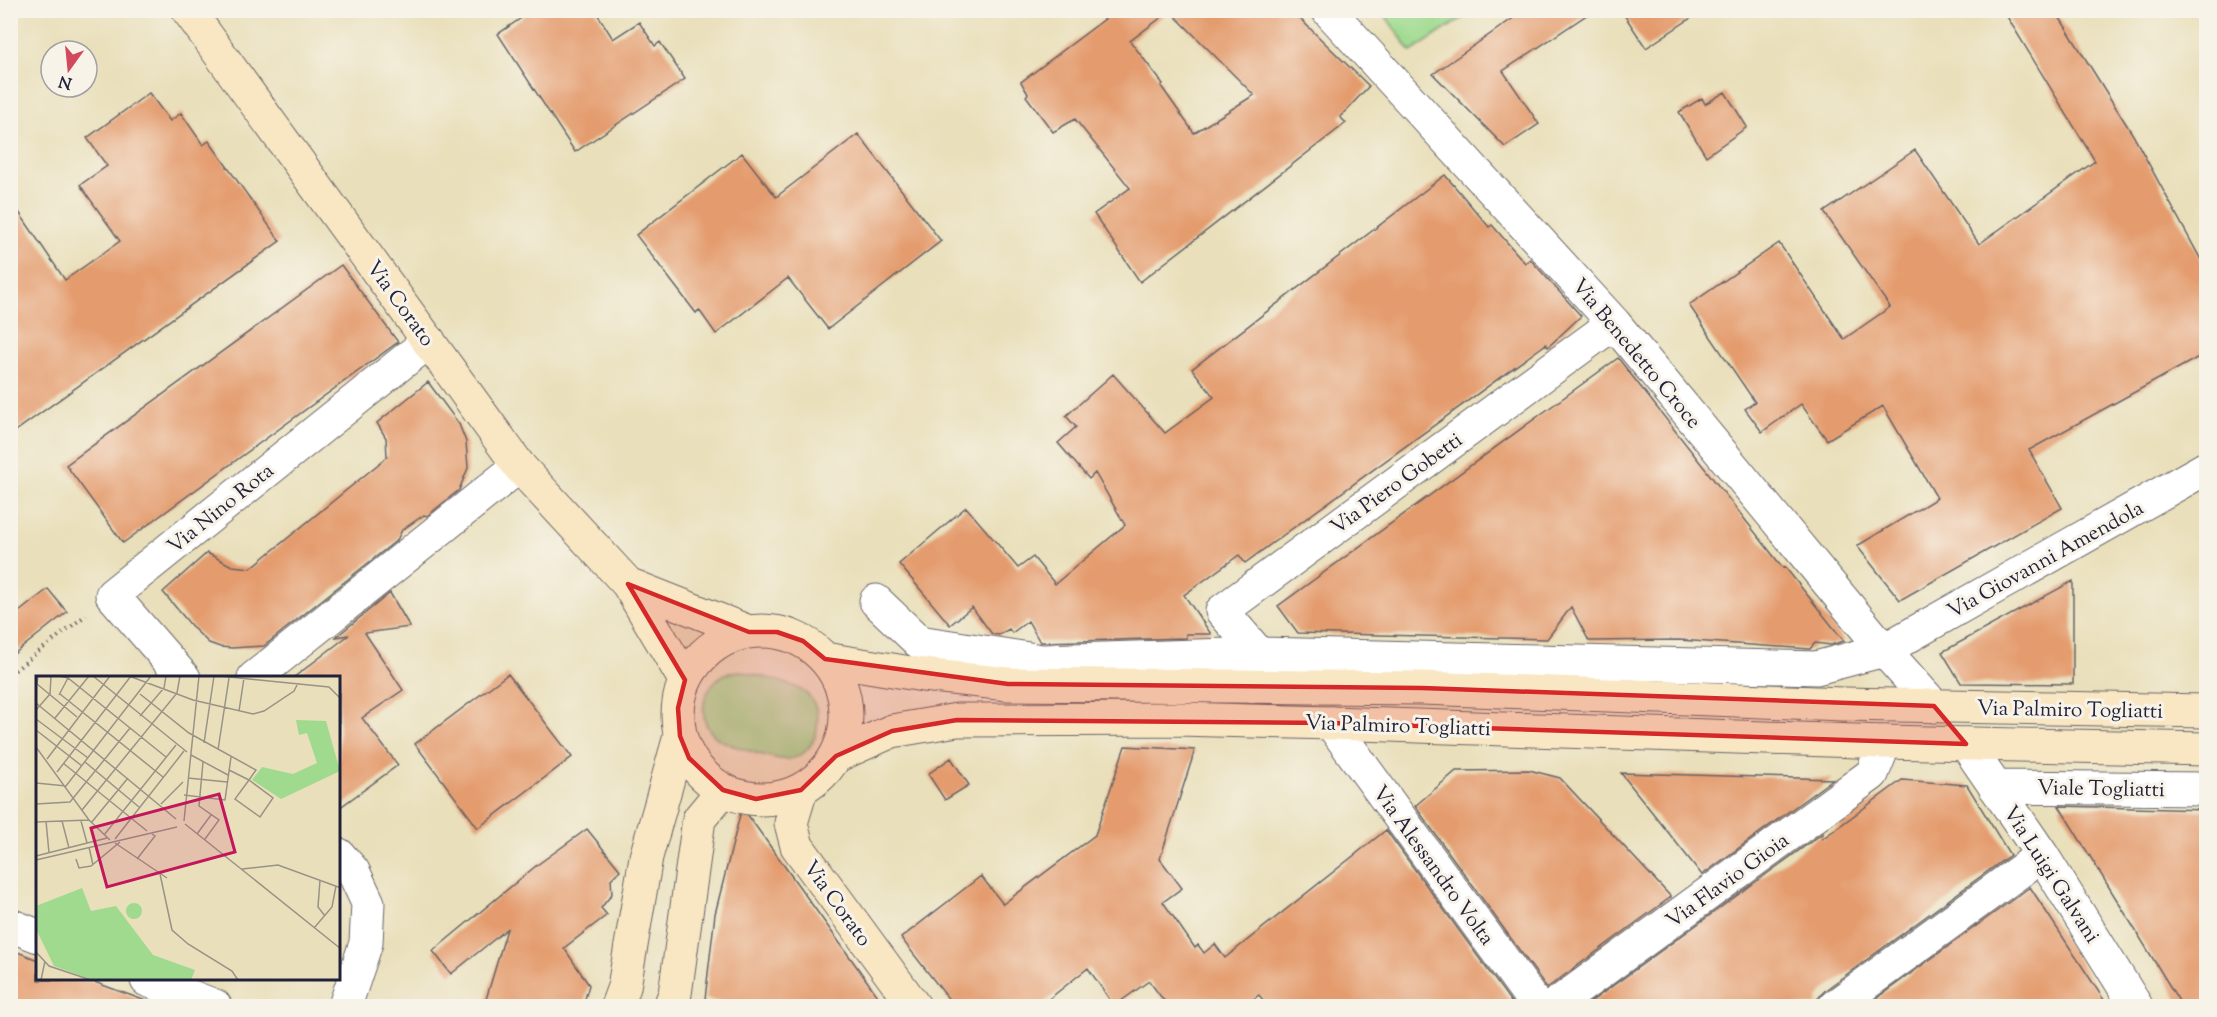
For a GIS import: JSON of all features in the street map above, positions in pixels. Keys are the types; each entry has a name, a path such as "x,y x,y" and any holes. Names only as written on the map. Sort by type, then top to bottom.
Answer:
{"main road":[{"name":"Via Corato","path":"188,10 519,466 628,584 685,680"},
{"name":"Via Corato","path":"628,584 749,632"},
{"name":"Via Corato","path":"749,632 777,632 803,641 825,659 839,680 846,706 845,732 837,756 820,777 801,790 779,798 756,799 723,790 703,776 689,758 680,736 678,708 685,680 700,657 722,641 749,632"},
{"name":"Via Palmiro Togliatti","path":"825,659 923,675 1008,684 1422,688 1934,706 2206,711"},
{"name":"Via Palmiro Togliatti","path":"1934,706 1966,744"},
{"name":"Via Palmiro Togliatti","path":"837,756 892,731 957,720 1179,719 1885,742 2206,749"},
{"path":"617,1006 624,987 646,857 680,736"},
{"path":"670,1006 675,994 699,819 723,790"},
{"name":"Via Corato","path":"801,790 791,823 797,846 914,1006"}],"street":[{"name":"Via Benedetto Croce","path":"1328,10 1614,322 1884,650 1934,706"},
{"name":"Via Piero Gobetti","path":"1259,654 1222,611 1614,322"},
{"name":"Via Nino Rota","path":"112,595 429,341"},
{"path":"256,676 519,466"},
{"name":"Via Giovanni Amendola","path":"876,601 919,642 1042,661 1259,654 1816,668 1884,650 2206,468"},
{"path":"112,595 182,676"},
{"name":"Via Alessandro Volta","path":"1331,723 1537,1006"},
{"name":"Via Flavio Gioia","path":"1554,1006 1872,774 1885,742"},
{"name":"Via Luigi Galvani","path":"1966,744 2042,855 2136,1006"},
{"name":"Viale Togliatti","path":"1995,787 2206,789"},
{"path":"1835,1006 2042,855"},
{"path":"340,856 353,871 368,903 366,943 345,1006"},
{"path":"10,925 36,935"},
{"path":"150,981 215,1006"}],"path":[{"path":"10,674 112,595"}],"highlighted area":[{"path":"628,584 749,632 777,632 803,641 825,659 1008,684 1422,688 1934,706 1966,744 1331,723 957,720 892,731 836,756 801,790 756,799 723,790 689,758 680,736 678,708 685,680"}],"green space":[{"path":"1382,11 1473,11 1411,52"},
{"path":"740,671 786,683 808,695 814,704 817,726 815,737 803,754 782,759 768,756 722,741 710,731 704,714 709,689 724,675"}],"building":[{"path":"533,10 595,10 613,39 639,22 655,46 660,42 685,79 575,152 498,34"},
{"path":"1117,10 1291,10 1369,86 1340,117 1346,123 1140,282 1094,214 1130,188 1075,119 1053,132 1026,96 1028,94 1021,82","holes":["1170,11 1254,95 1194,133 1161,86 1163,84 1130,41"]},
{"path":"1525,10 1594,10 1503,71 1539,124 1505,147 1433,74"},
{"path":"1621,10 1703,10 1646,48"},
{"path":"2003,10 2055,10 2133,135 2206,269 2206,353 2029,450 2062,508 1900,600 1857,546 1937,498 1883,406 1827,440 1801,404 1762,432 1745,409 1755,402 1689,305 1779,243 1844,339 1890,307 1824,212 1915,150 1979,244 2095,161"},
{"path":"1725,92 1747,127 1706,156 1679,112 1702,98 1705,104"},
{"path":"149,93 170,121 181,113 203,145 209,141 280,241 10,435 10,199 65,280 120,241 80,185 107,166 87,138"},
{"path":"858,134 941,241 828,329 788,278 716,334 699,310 696,313 636,235 742,153 776,197"},
{"path":"1445,175 1489,227 1492,225 1525,263 1530,259 1581,316 1548,347 1546,344 1245,563 1239,555 1184,595 1211,634 1186,634 1186,638 1040,642 1028,621 1012,633 1009,629 999,635 992,634 972,607 950,625 899,564 966,507 1018,568 1033,557 1055,584 1125,525 1095,473 1089,479 1058,443 1076,427 1066,416 1113,374 1165,433 1214,397 1192,369"},
{"path":"341,265 398,342 123,543 66,465"},
{"path":"1618,358 1783,568 1785,567 1844,641 1831,645 1815,643 1810,649 1679,640 1589,641 1571,607 1547,639 1298,633 1278,606"},
{"path":"428,382 459,424 466,442 468,468 459,490 427,516 424,515 402,530 397,540 264,646 232,648 209,643 163,592 207,553 232,566 251,568 387,457 386,438 377,423"},
{"path":"2073,581 2073,684 1961,683 1942,652"},
{"path":"48,589 67,612 10,657 10,619"},
{"path":"390,593 410,627 365,633 403,690 362,718 398,765 340,807 340,676 296,676 349,635 336,637"},
{"path":"508,674 572,757 478,828 415,744"},
{"path":"1125,746 1195,750 1160,859 1182,888 1163,902 1195,948 1198,945 1204,953 1215,944 1225,958 1386,830 1514,1006 1268,1006 1259,995 1244,1006 1168,1006 1149,981 1114,1006 1088,968 1040,1006 954,1006 901,938 981,876 1003,904 1095,835"},
{"path":"951,758 969,785 945,800 928,774"},
{"path":"1529,770 1560,778 1671,897 1547,988 1415,806 1456,771"},
{"path":"1621,773 1833,779 1702,875"},
{"path":"1902,780 1967,785 2010,855 1824,991 1818,998 1817,1006 1585,1006 1823,833 1822,839"},
{"path":"2059,806 2206,810 2206,1006 2182,1006"},
{"path":"742,807 885,1006 732,1006 705,999 715,914"},
{"path":"587,829 620,870 611,879 612,894 601,908 607,915 564,948 589,985 583,1006 484,1006 507,929 451,974 433,951 537,865"},
{"path":"2030,887 2108,1006 1866,1006"},
{"path":"10,949 36,959 36,981 92,981 154,1004 153,1006 10,1006"}]}
